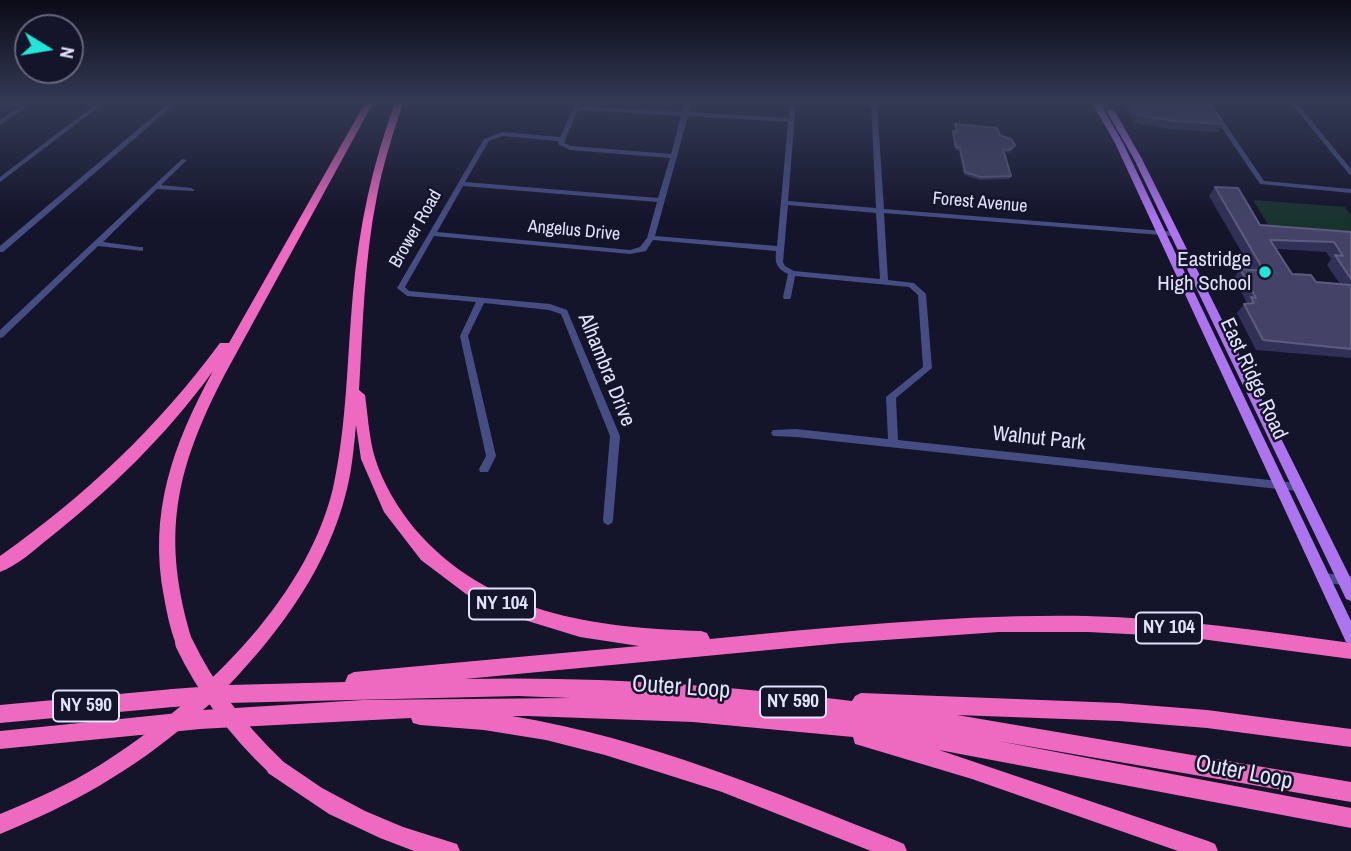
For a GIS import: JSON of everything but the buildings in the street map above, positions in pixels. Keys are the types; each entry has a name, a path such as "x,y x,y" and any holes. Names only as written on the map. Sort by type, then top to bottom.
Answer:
{"highway":[{"path":"346,143 280,259 194,422 173,484 167,524 167,566 174,610 184,643 204,684 223,713 275,766 320,799 356,819 416,842 450,851"},
{"name":"NY 104","path":"385,143 370,198 362,247 357,320 359,425 365,452 387,507 412,539 445,570 501,604 542,620 587,632 625,638 673,640 842,635 985,625 1078,624 1226,633 1351,651"},
{"path":"0,565 82,503 168,419 212,366 280,259"},
{"path":"0,824 81,787 152,740 229,672 279,613 315,556 338,496 357,320"},
{"path":"227,694 842,635"},
{"name":"Outer Loop","path":"0,714 227,694 518,687 744,697 926,719 1351,792"},
{"path":"744,697 1119,712 1207,719 1346,737"},
{"name":"Outer Loop","path":"0,740 282,713 396,707 570,706 796,721 989,749 1351,818"},
{"path":"282,713 437,716 508,723 559,732 658,759 897,851"},
{"path":"796,721 954,763 1208,851"}],"main road":[{"name":"East Ridge Road","path":"1119,143 1348,581 1351,594"},
{"name":"East Ridge Road","path":"1129,143 1279,485 1348,630"}],"street":[{"path":"0,180 49,143"},
{"path":"0,250 126,143"},
{"name":"Brower Road","path":"402,291 402,285 485,143"},
{"path":"561,143 570,148 674,156"},
{"name":"Angelus Drive","path":"432,233 630,252 643,249 650,238 677,143"},
{"path":"789,143 780,265 792,273 911,285 921,291 929,365 923,374 891,397 893,443"},
{"path":"876,143 884,282"},
{"path":"1235,143 1262,183 1351,191"},
{"path":"1326,143 1351,173"},
{"path":"0,335 184,160"},
{"path":"460,184 661,200"},
{"path":"156,187 191,190"},
{"name":"Forest Avenue","path":"784,202 1167,234"},
{"path":"650,238 780,249"},
{"path":"96,243 140,249"},
{"path":"787,297 792,273"},
{"name":"Alhambra Drive","path":"402,291 550,307 564,312 615,436 608,520"},
{"path":"481,300 464,336 491,456 484,469"},
{"name":"Walnut Park","path":"776,433 1297,486"},
{"path":"1322,578 1348,581"}],"green space":[{"path":"1253,200 1345,207 1351,215 1351,234 1270,228"}],"place":[{"name":"Eastridge High School","path":"1265,272"}]}
